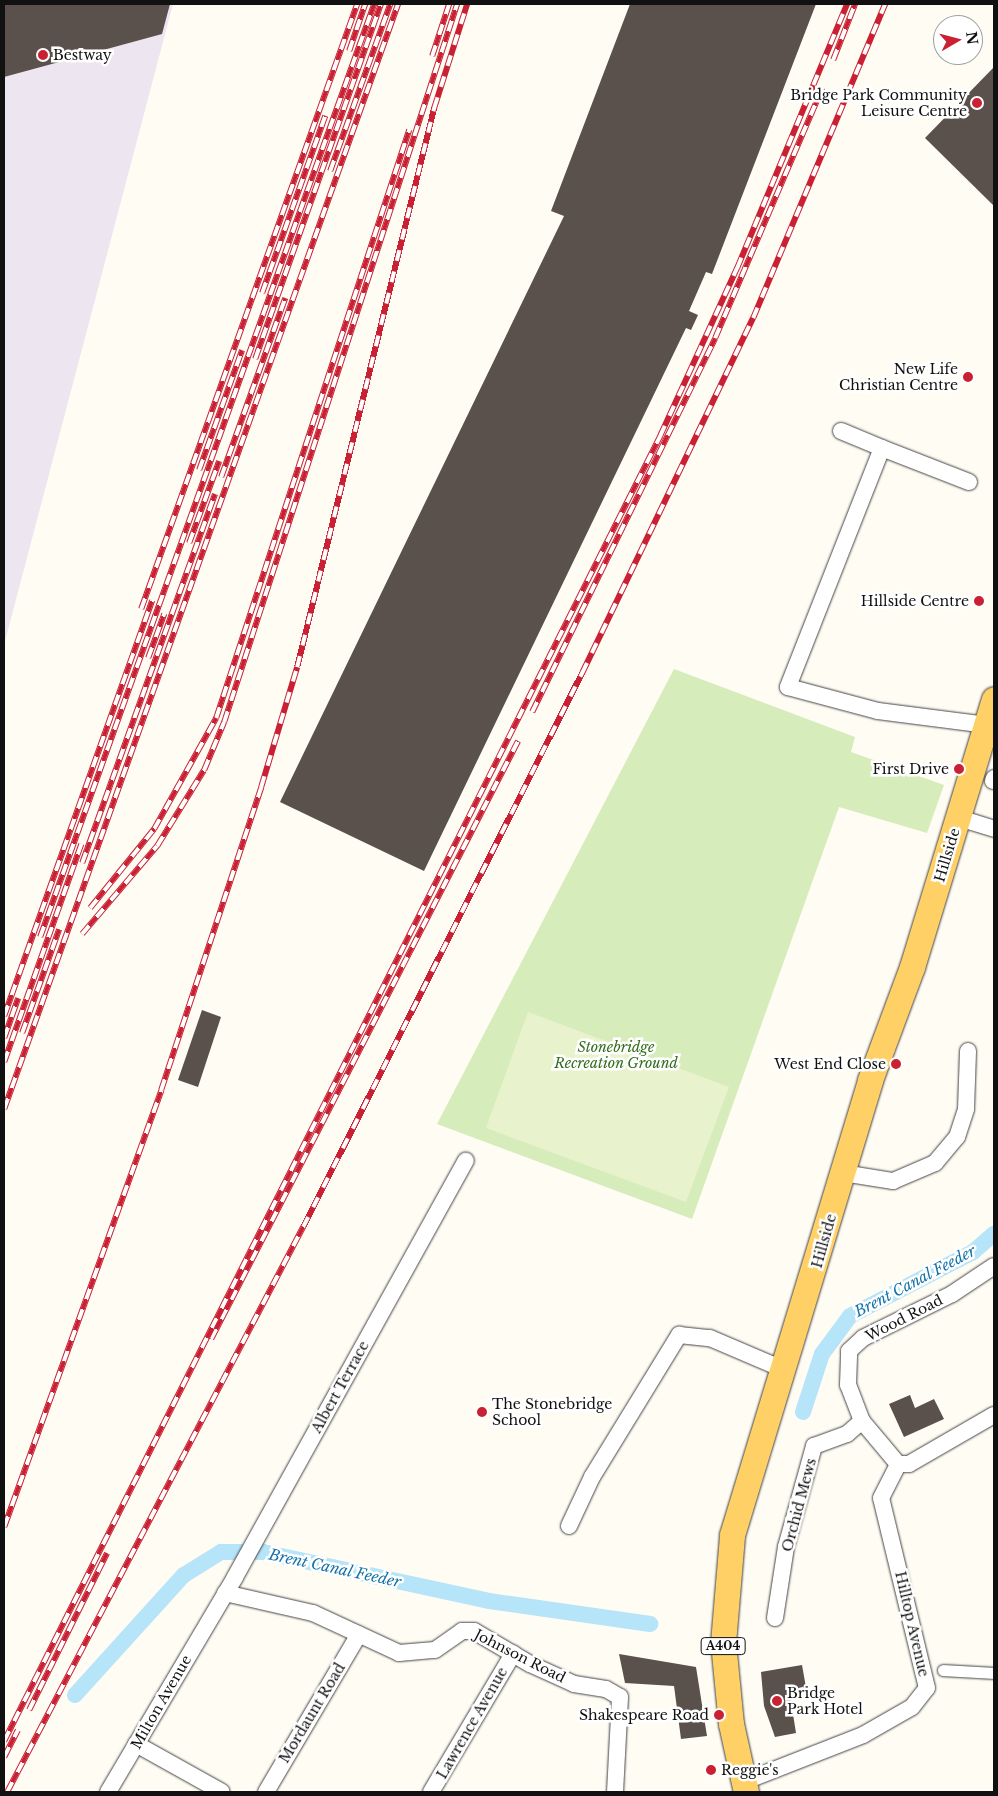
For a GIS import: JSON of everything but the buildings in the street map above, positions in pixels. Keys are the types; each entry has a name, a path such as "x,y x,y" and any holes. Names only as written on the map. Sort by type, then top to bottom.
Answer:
{"main road":[{"name":"Hillside","path":"745,1787 724,1666 725,1577 732,1535 785,1370 843,1173 959,818 994,699"}],"street":[{"path":"841,432 969,482"},
{"path":"882,448 788,686 878,711 986,725"},
{"path":"959,818 994,829"},
{"path":"843,1173 893,1182 935,1163 957,1137 966,1109 968,1051"},
{"name":"Albert Terrace","path":"213,1612 245,1560 466,1161"},
{"name":"Wood Road","path":"898,1464 862,1421 848,1384 849,1351 863,1338 952,1294 994,1266"},
{"path":"569,1526 592,1476 680,1334 710,1338 785,1370"},
{"path":"898,1464 909,1464 994,1415"},
{"name":"Orchid Mews","path":"775,1618 786,1547 814,1446 847,1434 862,1421"},
{"name":"Hilltop Avenue","path":"745,1787 863,1735 912,1707 927,1688 881,1498 898,1464"},
{"name":"Johnson Road","path":"225,1593 313,1613 400,1653 434,1650 462,1631 474,1630 513,1654 574,1684 620,1697 615,1792"},
{"name":"Milton Avenue","path":"108,1792 213,1612"},
{"name":"Mordaunt Road","path":"266,1792 359,1634"},
{"name":"Lawrence Avenue","path":"431,1792 513,1654"},
{"path":"943,1670 994,1674"},
{"path":"136,1744 222,1792"}],"shaded area":[{"path":"4,4 173,4 4,645"}],"green space":[{"name":"Stonebridge Recreation Ground","path":"674,669 855,737 851,752 944,785 927,833 839,807 692,1219 437,1124"},
{"path":"528,1012 729,1087 686,1202 486,1128"}],"waterway":[{"name":"Brent Canal Feeder","path":"803,1412 822,1354 850,1316 973,1252 994,1234"},
{"name":"Brent Canal Feeder","path":"75,1695 184,1575 221,1552 263,1552 489,1601 650,1624"}],"railway":[{"path":"141,609 357,4"},
{"path":"349,51 365,4"},
{"path":"40,937 374,4"},
{"path":"255,359 381,4"},
{"path":"330,171 390,4"},
{"path":"4,1109 398,4"},
{"path":"432,56 449,4"},
{"path":"82,934 157,846 204,770 224,722 457,4"},
{"path":"4,1527 161,1090 261,787 297,667 434,108 467,4"},
{"path":"4,1741 660,436 737,268 847,4"},
{"path":"833,60 855,4"},
{"path":"7,1792 303,1227 582,673 753,318 885,4"},
{"path":"532,712 715,338 822,88"},
{"path":"262,293 325,116"},
{"path":"90,908 154,829 216,718 409,130"},
{"path":"221,477 285,298"},
{"path":"199,470 242,350"},
{"path":"189,543 219,461"},
{"path":"82,863 215,494"},
{"path":"4,1016 152,601"},
{"path":"148,658 164,614"},
{"path":"211,1339 518,741"},
{"path":"4,1062 81,844"},
{"path":"22,1033 59,929"},
{"path":"4,1038 18,998"},
{"path":"29,1710 107,1553"},
{"path":"4,1757 18,1730"}],"place":[{"name":"Bestway","path":"43,55"},
{"name":"Bridge Park Community Leisure Centre","path":"977,103"},
{"name":"New Life Christian Centre","path":"968,377"},
{"name":"Hillside Centre","path":"979,601"},
{"name":"First Drive","path":"959,769"},
{"name":"West End Close","path":"896,1064"},
{"name":"The Stonebridge School","path":"482,1412"},
{"name":"Bridge Park Hotel","path":"777,1701"},
{"name":"Shakespeare Road","path":"719,1715"},
{"name":"Reggie's","path":"711,1770"}]}
